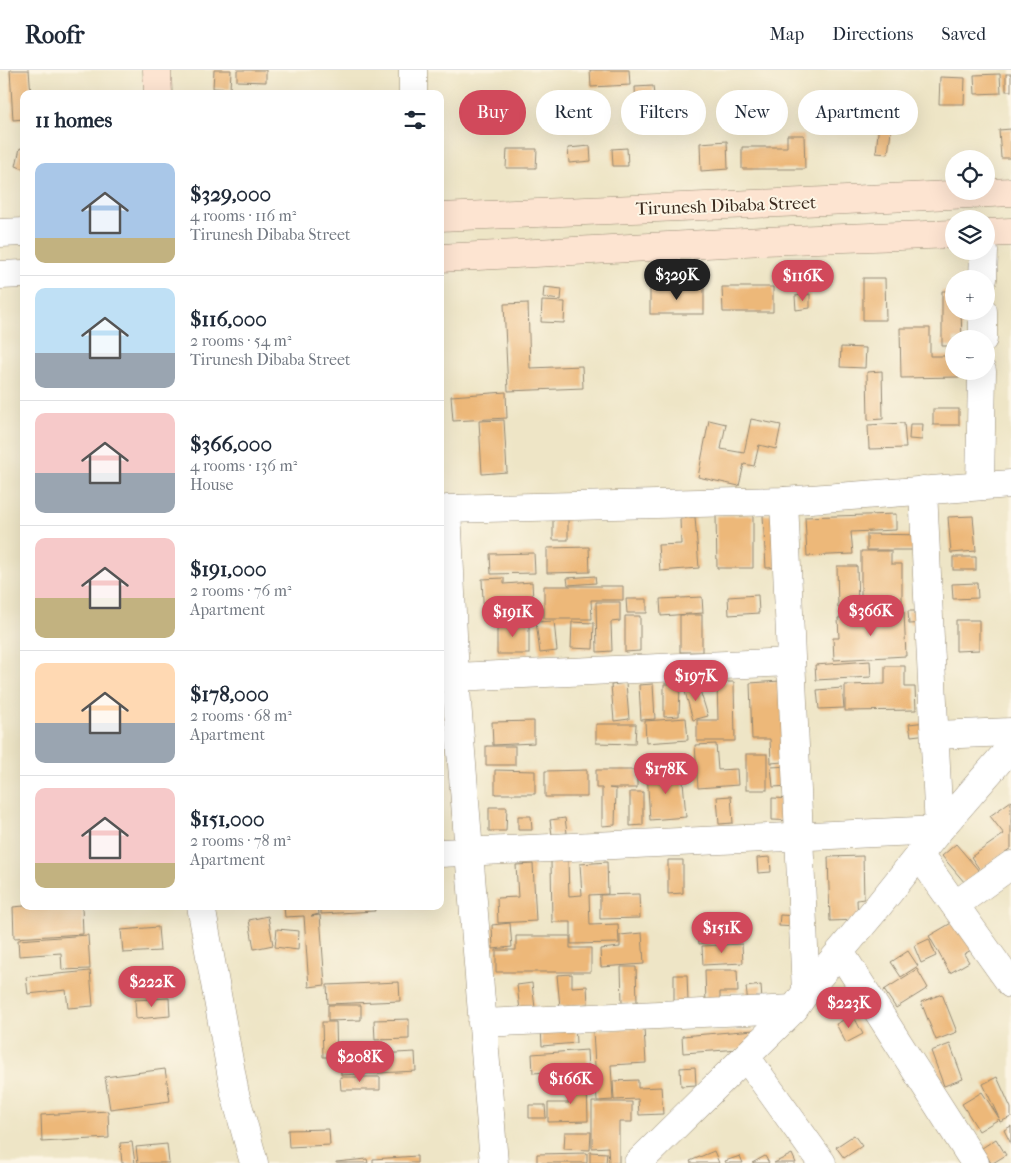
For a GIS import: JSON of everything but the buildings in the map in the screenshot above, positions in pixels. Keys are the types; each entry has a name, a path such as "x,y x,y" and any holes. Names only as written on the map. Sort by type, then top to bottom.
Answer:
{"main road":[{"path":"157,70 158,90"},
{"name":"Tirunesh Dibaba Street","path":"444,217 1011,192"},
{"path":"995,233 1011,232"},
{"name":"Tirunesh Dibaba Street","path":"444,258 744,242 945,234"}],"street":[{"path":"413,70 413,90"},
{"path":"0,234 20,232"},
{"path":"0,275 20,274"},
{"path":"980,486 982,380"},
{"path":"494,1163 455,677 447,509 784,501 1011,484"},
{"path":"923,490 939,830"},
{"path":"784,501 799,836 800,1001"},
{"path":"455,677 791,662"},
{"path":"935,735 1011,732"},
{"path":"645,1160 800,1001 939,830 1011,747"},
{"path":"444,853 939,830"},
{"path":"920,854 1011,984"},
{"path":"955,905 1011,865"},
{"path":"202,910 234,1094 254,1163"},
{"path":"840,952 975,1163"},
{"path":"482,1023 800,1001"},
{"path":"746,1057 822,1163"}]}
